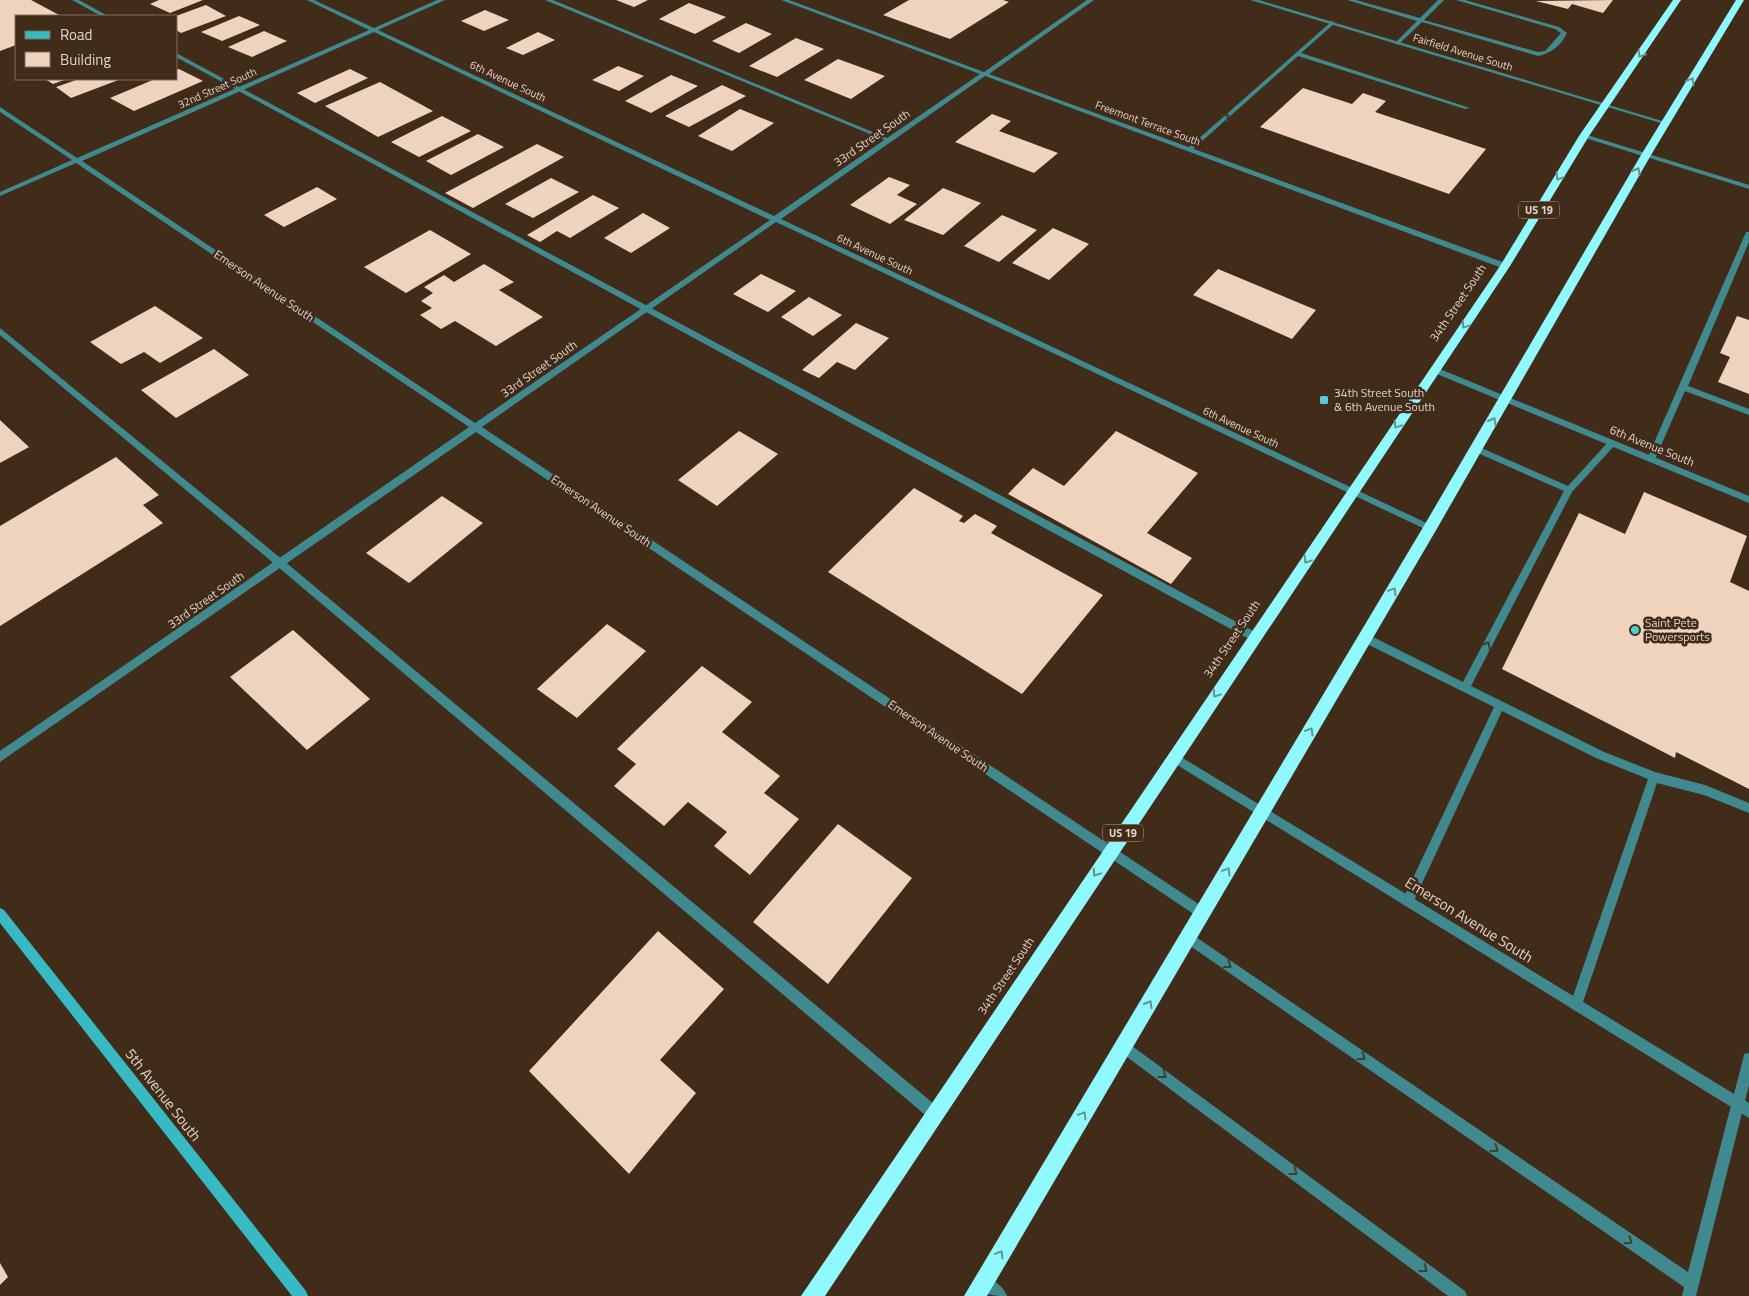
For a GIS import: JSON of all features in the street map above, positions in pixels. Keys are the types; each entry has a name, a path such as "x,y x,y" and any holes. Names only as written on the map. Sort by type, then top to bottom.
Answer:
{"highway":[{"name":"34th Street South","path":"812,1296 1505,266 1584,136 1678,0"},
{"path":"979,1289 1506,399 1646,155 1740,0"}],"street":[{"path":"75,0 103,15"},
{"name":"6th Avenue South","path":"310,0 1430,528"},
{"name":"32nd Street South","path":"0,194 442,0"},
{"path":"548,0 889,140"},
{"name":"Freemont Terrace South","path":"784,0 1505,266"},
{"name":"33rd Street South","path":"0,757 1091,0"},
{"name":"Fairfield Avenue South","path":"1253,0 1666,123"},
{"path":"1350,0 1538,54 1547,53 1564,33 1557,28 1459,0"},
{"path":"1398,43 1441,0"},
{"path":"1190,149 1332,23"},
{"path":"1298,54 1468,108"},
{"path":"178,56 1255,637"},
{"name":"Emerson Avenue South","path":"0,109 1202,913"},
{"path":"1584,136 1749,187"},
{"path":"1651,460 1746,249 1749,234"},
{"path":"0,330 280,562 935,1114"},
{"name":"6th Avenue South","path":"1434,370 1749,500"},
{"path":"1683,387 1749,412"},
{"path":"1465,688 1568,490 1612,443"},
{"path":"1476,449 1568,490"},
{"path":"1365,638 1600,755 1654,777 1705,790 1749,808"},
{"path":"1408,902 1500,705"},
{"name":"Emerson Avenue South","path":"1173,757 1743,1108"},
{"path":"1576,1005 1654,777"},
{"name":"5th Avenue South","path":"0,914 301,1296"},
{"path":"1187,937 1691,1290 1743,1108 1749,1059"},
{"path":"1124,1046 1460,1296"},
{"path":"979,1289 1000,1296"}],"building":[{"path":"0,0 31,0 59,15 15,15 15,45 0,51"},
{"path":"159,0 203,0 170,13 150,4"},
{"path":"616,0 648,0 634,7"},
{"path":"909,0 1003,0 1009,2 950,39 883,15"},
{"path":"1613,0 1603,13 1572,4 1568,9 1536,1"},
{"path":"689,3 726,17 695,34 659,19"},
{"path":"206,5 226,16 181,33 178,31 178,15"},
{"path":"485,10 509,20 484,31 461,21"},
{"path":"239,16 260,25 222,41 201,32"},
{"path":"746,23 772,34 739,53 712,41"},
{"path":"264,31 287,41 252,57 228,47"},
{"path":"538,32 555,40 523,55 506,48"},
{"path":"796,38 824,49 777,77 749,66"},
{"path":"838,59 885,76 851,99 804,80"},
{"path":"618,66 644,76 619,91 592,80"},
{"path":"178,69 203,81 134,111 110,98 153,80 178,80"},
{"path":"350,69 368,78 315,103 297,93"},
{"path":"671,75 698,86 651,113 625,101"},
{"path":"47,80 64,80 53,84"},
{"path":"76,80 118,80 71,98 56,87"},
{"path":"380,82 433,111 378,137 325,106"},
{"path":"722,85 746,96 689,127 665,116"},
{"path":"1303,88 1352,104 1363,93 1386,101 1375,112 1486,149 1449,194 1260,127"},
{"path":"740,109 774,123 732,151 698,136"},
{"path":"992,114 1011,121 999,131 1058,153 1034,173 955,142"},
{"path":"442,116 471,131 419,157 391,142"},
{"path":"478,134 504,147 451,175 426,161"},
{"path":"537,144 564,157 473,208 445,193"},
{"path":"889,177 910,185 897,195 917,204 890,224 850,205"},
{"path":"551,178 579,192 533,218 505,204"},
{"path":"317,187 337,199 284,227 264,215"},
{"path":"943,188 981,203 943,235 904,220"},
{"path":"593,195 619,208 570,238 557,231 540,242 527,235"},
{"path":"643,213 670,228 631,253 604,238"},
{"path":"1002,215 1037,230 999,262 964,246"},
{"path":"1053,228 1089,244 1049,280 1012,263"},
{"path":"430,230 471,254 406,293 364,267"},
{"path":"484,264 514,282 499,290 543,317 496,346 455,321 441,329 420,315 432,308 421,301 433,293 424,287 444,275 454,282"},
{"path":"1218,269 1316,310 1292,339 1193,295"},
{"path":"761,274 796,291 768,312 733,294"},
{"path":"809,297 842,315 813,336 781,317"},
{"path":"155,306 203,338 160,363 144,352 121,364 90,342"},
{"path":"1737,316 1749,320 1749,394 1718,382 1730,357 1720,353"},
{"path":"856,323 889,338 855,370 837,362 819,378 802,370"},
{"path":"214,349 249,375 176,418 141,390"},
{"path":"0,420 29,447 0,463"},
{"path":"739,431 778,454 717,506 678,480"},
{"path":"1116,431 1198,473 1147,533 1192,558 1171,584 1008,494 1033,468 1064,486"},
{"path":"116,457 159,495 143,505 163,523 0,626 0,526"},
{"path":"914,488 963,516 959,521 964,523 975,514 997,526 991,533 1103,595 1022,694 828,572"},
{"name":"Saint Pete Powersports","path":"1644,492 1747,536 1730,582 1749,591 1749,789 1676,752 1675,758 1502,669 1579,513 1625,534"},
{"path":"442,496 483,523 409,583 366,553"},
{"path":"607,624 646,651 577,718 537,689"},
{"path":"293,630 370,699 307,750 230,677"},
{"path":"702,666 752,702 722,732 780,776 764,793 799,819 750,875 714,846 727,832 688,802 664,826 614,786 636,764 617,749"},
{"path":"838,824 912,878 828,984 753,922"},
{"path":"658,931 724,989 660,1060 696,1093 629,1174 529,1071"},
{"path":"0,1263 8,1277 0,1285"}],"place":[{"name":"34th Street South & 6th Avenue South","path":"1324,400"},
{"name":"Saint Pete Powersports","path":"1635,630"}]}
